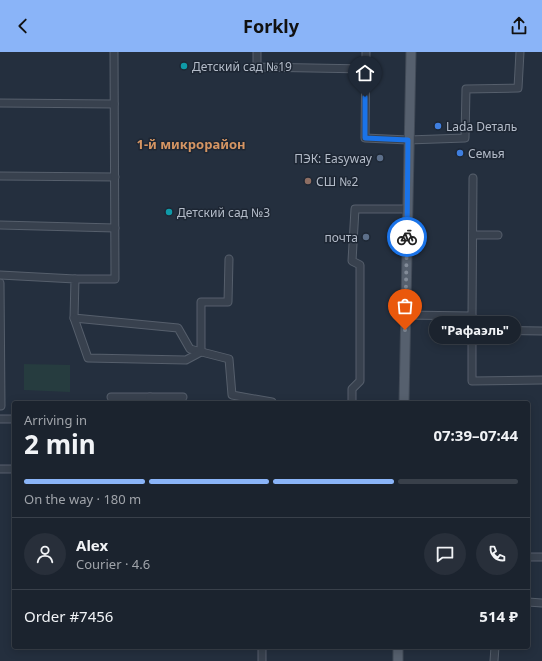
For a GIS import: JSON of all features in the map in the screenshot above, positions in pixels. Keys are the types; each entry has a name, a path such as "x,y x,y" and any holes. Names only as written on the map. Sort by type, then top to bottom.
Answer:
{"main road":[{"path":"404,401 408,140 411,52"},
{"path":"398,649 398,661"}],"street":[{"path":"0,275 115,280 114,52"},
{"path":"257,52 257,67 366,69"},
{"path":"366,52 365,138 408,140 465,138 466,89 518,88 520,52"},
{"path":"0,103 114,104"},
{"path":"0,176 115,177"},
{"path":"473,178 472,381 542,380"},
{"path":"352,401 352,389 360,381 360,265 352,261 355,209 407,209"},
{"path":"0,225 115,228"},
{"path":"473,235 498,234"},
{"path":"200,352 201,302 228,302 229,259"},
{"path":"75,279 74,318 88,358 186,360 200,352"},
{"path":"0,283 1,406"},
{"path":"406,315 472,316"},
{"path":"74,318 178,328 190,349 230,359 232,401"},
{"path":"472,330 542,331"},
{"path":"232,395 266,401"},
{"path":"111,397 150,400 183,397"},
{"path":"0,419 12,419"},
{"path":"0,469 12,469"},
{"path":"530,556 542,557"},
{"path":"530,602 542,603"},
{"path":"262,649 262,661"},
{"path":"494,661 496,649"}],"green space":[{"path":"24,364 70,365 70,392 24,390"}],"way so far":[{"path":"405,330 407,237"}],"place":[{"name":"Детский сад №19","path":"184,66"},
{"name":"Lada Dеталь","path":"438,126"},
{"name":"Семья","path":"460,153"},
{"name":"ПЭК: Easyway","path":"380,158"},
{"name":"СШ №2","path":"308,181"},
{"name":"Детский сад №3","path":"169,212"},
{"name":"почта","path":"366,237"},
{"name":"\"Рафаэль\"","path":"405,330"}],"district":[{"name":"1-й микрорайон","path":"191,144"}],"route":[{"path":"365,97 365,138 408,140 407,237"}]}
